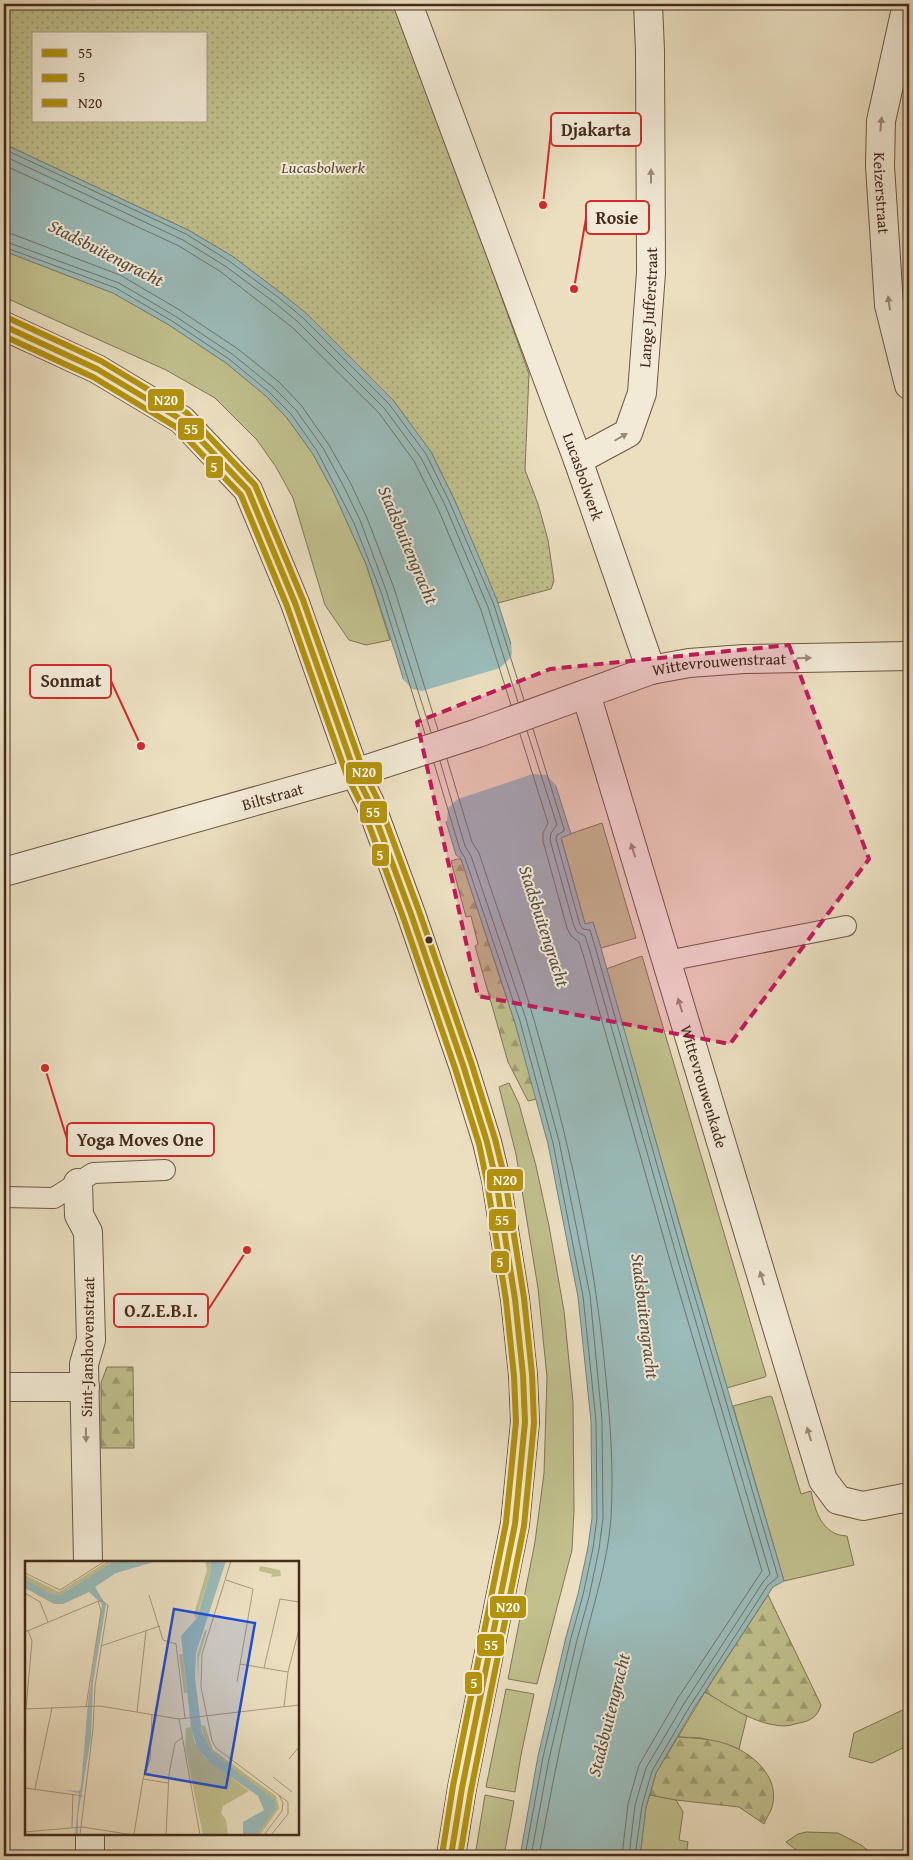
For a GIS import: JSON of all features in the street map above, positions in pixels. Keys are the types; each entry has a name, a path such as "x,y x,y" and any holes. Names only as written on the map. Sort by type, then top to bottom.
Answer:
{"street":[{"name":"Lucasbolwerk","path":"408,4 578,460 651,670"},
{"name":"Lange Jufferstraat","path":"578,460 628,433 642,393 651,273 648,4"},
{"name":"Keizerstraat","path":"907,9 881,122 880,166 888,305 909,385"},
{"path":"4,326 97,370 182,420 248,490 295,603 355,773 370,803 411,914 463,1065 487,1142 504,1222 515,1299 523,1375 524,1422 515,1524 462,1788 451,1856"},
{"name":"Wittevrouwenstraat","path":"537,712 651,670 690,663 744,659 909,656"},
{"name":"Wittevrouwenkade","path":"586,694 823,1480 838,1500 863,1506 909,1497"},
{"name":"Biltstraat","path":"4,872 355,773 537,712"},
{"name":"Sint-Janshovenstraat","path":"78,1183 79,1216 88,1232 90,1340 84,1364 88,1561"},
{"path":"4,1387 85,1387"},
{"path":"90,1835 90,1856"}],"lane":[{"path":"667,962 846,926"},
{"path":"4,1197 54,1198 93,1173 165,1170"}],"highlighted area":[{"path":"789,645 869,859 730,1044 478,996 417,722 550,669"}],"green space":[{"name":"Lucasbolwerk","path":"4,4 397,4 529,374 525,470 538,504 548,540 554,581 551,589 498,603 455,501 431,452 393,400 327,334 281,293 232,256 188,230 4,144"},
{"path":"4,251 113,293 169,325 226,363 266,396 287,418 313,454 333,491 366,564 390,640 366,645 349,640 325,605 293,498 276,467 257,440 215,398 166,370 4,297"},
{"path":"602,823 636,938 601,948 593,923 585,924 561,837"},
{"path":"461,859 515,1023 537,1099 528,1101 508,1062 475,946 478,944 471,916 466,917 451,861"},
{"path":"642,956 766,1375 765,1377 727,1388 606,969"},
{"path":"509,1083 519,1104 536,1166 549,1226 564,1311 573,1402 574,1510 572,1550 537,1684 508,1679 535,1542 544,1473 547,1377 538,1288 516,1154 499,1087"},
{"path":"107,1367 133,1367 134,1448 101,1448 101,1383"},
{"path":"772,1397 801,1494 811,1491 821,1521 831,1531 838,1535 847,1536 854,1565 784,1581 733,1406"},
{"path":"768,1595 821,1705 816,1715 810,1719 788,1726 773,1725 753,1718 733,1709 705,1692"},
{"path":"506,1689 534,1694 515,1792 486,1787"},
{"path":"705,1692 747,1716 739,1749 701,1738 678,1737"},
{"path":"909,1707 909,1745 872,1763 849,1757 854,1733"},
{"path":"678,1737 721,1742 743,1751 758,1763 770,1779 774,1797 764,1824 739,1807 650,1795 656,1773"},
{"path":"485,1795 514,1801 504,1856 475,1856"},
{"path":"650,1795 676,1800 683,1812 679,1840 688,1842 686,1856 640,1856 646,1807"},
{"path":"806,1832 838,1833 861,1845 875,1856 804,1856 786,1842 798,1834"}],"water":[{"name":"Stadsbuitengracht","path":"4,144 188,230 232,256 306,313 393,400 431,452 455,501 498,603 571,834 561,838 585,924 593,922 601,948 689,1258 784,1581 773,1587 694,1708 656,1773 646,1807 640,1856 520,1856 538,1756 578,1594 592,1518 591,1421 578,1297 548,1144 515,1023 461,859 456,855 397,658 366,564 333,491 313,454 287,418 266,396 226,363 169,325 113,293 4,251"}],"pier":[{"path":"514,643 559,786 557,787 547,775 533,774 458,799 448,808 447,821 444,822 401,679 412,689 422,691 500,668 510,658 512,654 511,644"}],"transit line":[{"name":"N20","path":"8,318 101,361 187,413 255,485 303,600 363,770 378,800 419,911 471,1062 495,1139 505,1179 524,1298 532,1374 534,1423 524,1526 471,1790 460,1856"},
{"name":"55","path":"4,326 97,369 182,420 248,490 295,603 355,773 370,803 411,914 463,1065 487,1142 496,1180 515,1299 523,1375 525,1422 515,1524 462,1788 451,1856"},
{"name":"5","path":"4,336 93,377 176,427 241,495 287,606 347,776 362,806 403,917 479,1144 506,1300 514,1376 516,1422 506,1523 453,1786 442,1855"}],"place":[{"name":"Djakarta","path":"543,205"},
{"name":"Rosie","path":"574,289"},
{"name":"Sonmat","path":"141,746"},
{"name":"Yoga Moves One","path":"45,1068"},
{"name":"O.Z.E.B.I.","path":"247,1250"}]}
